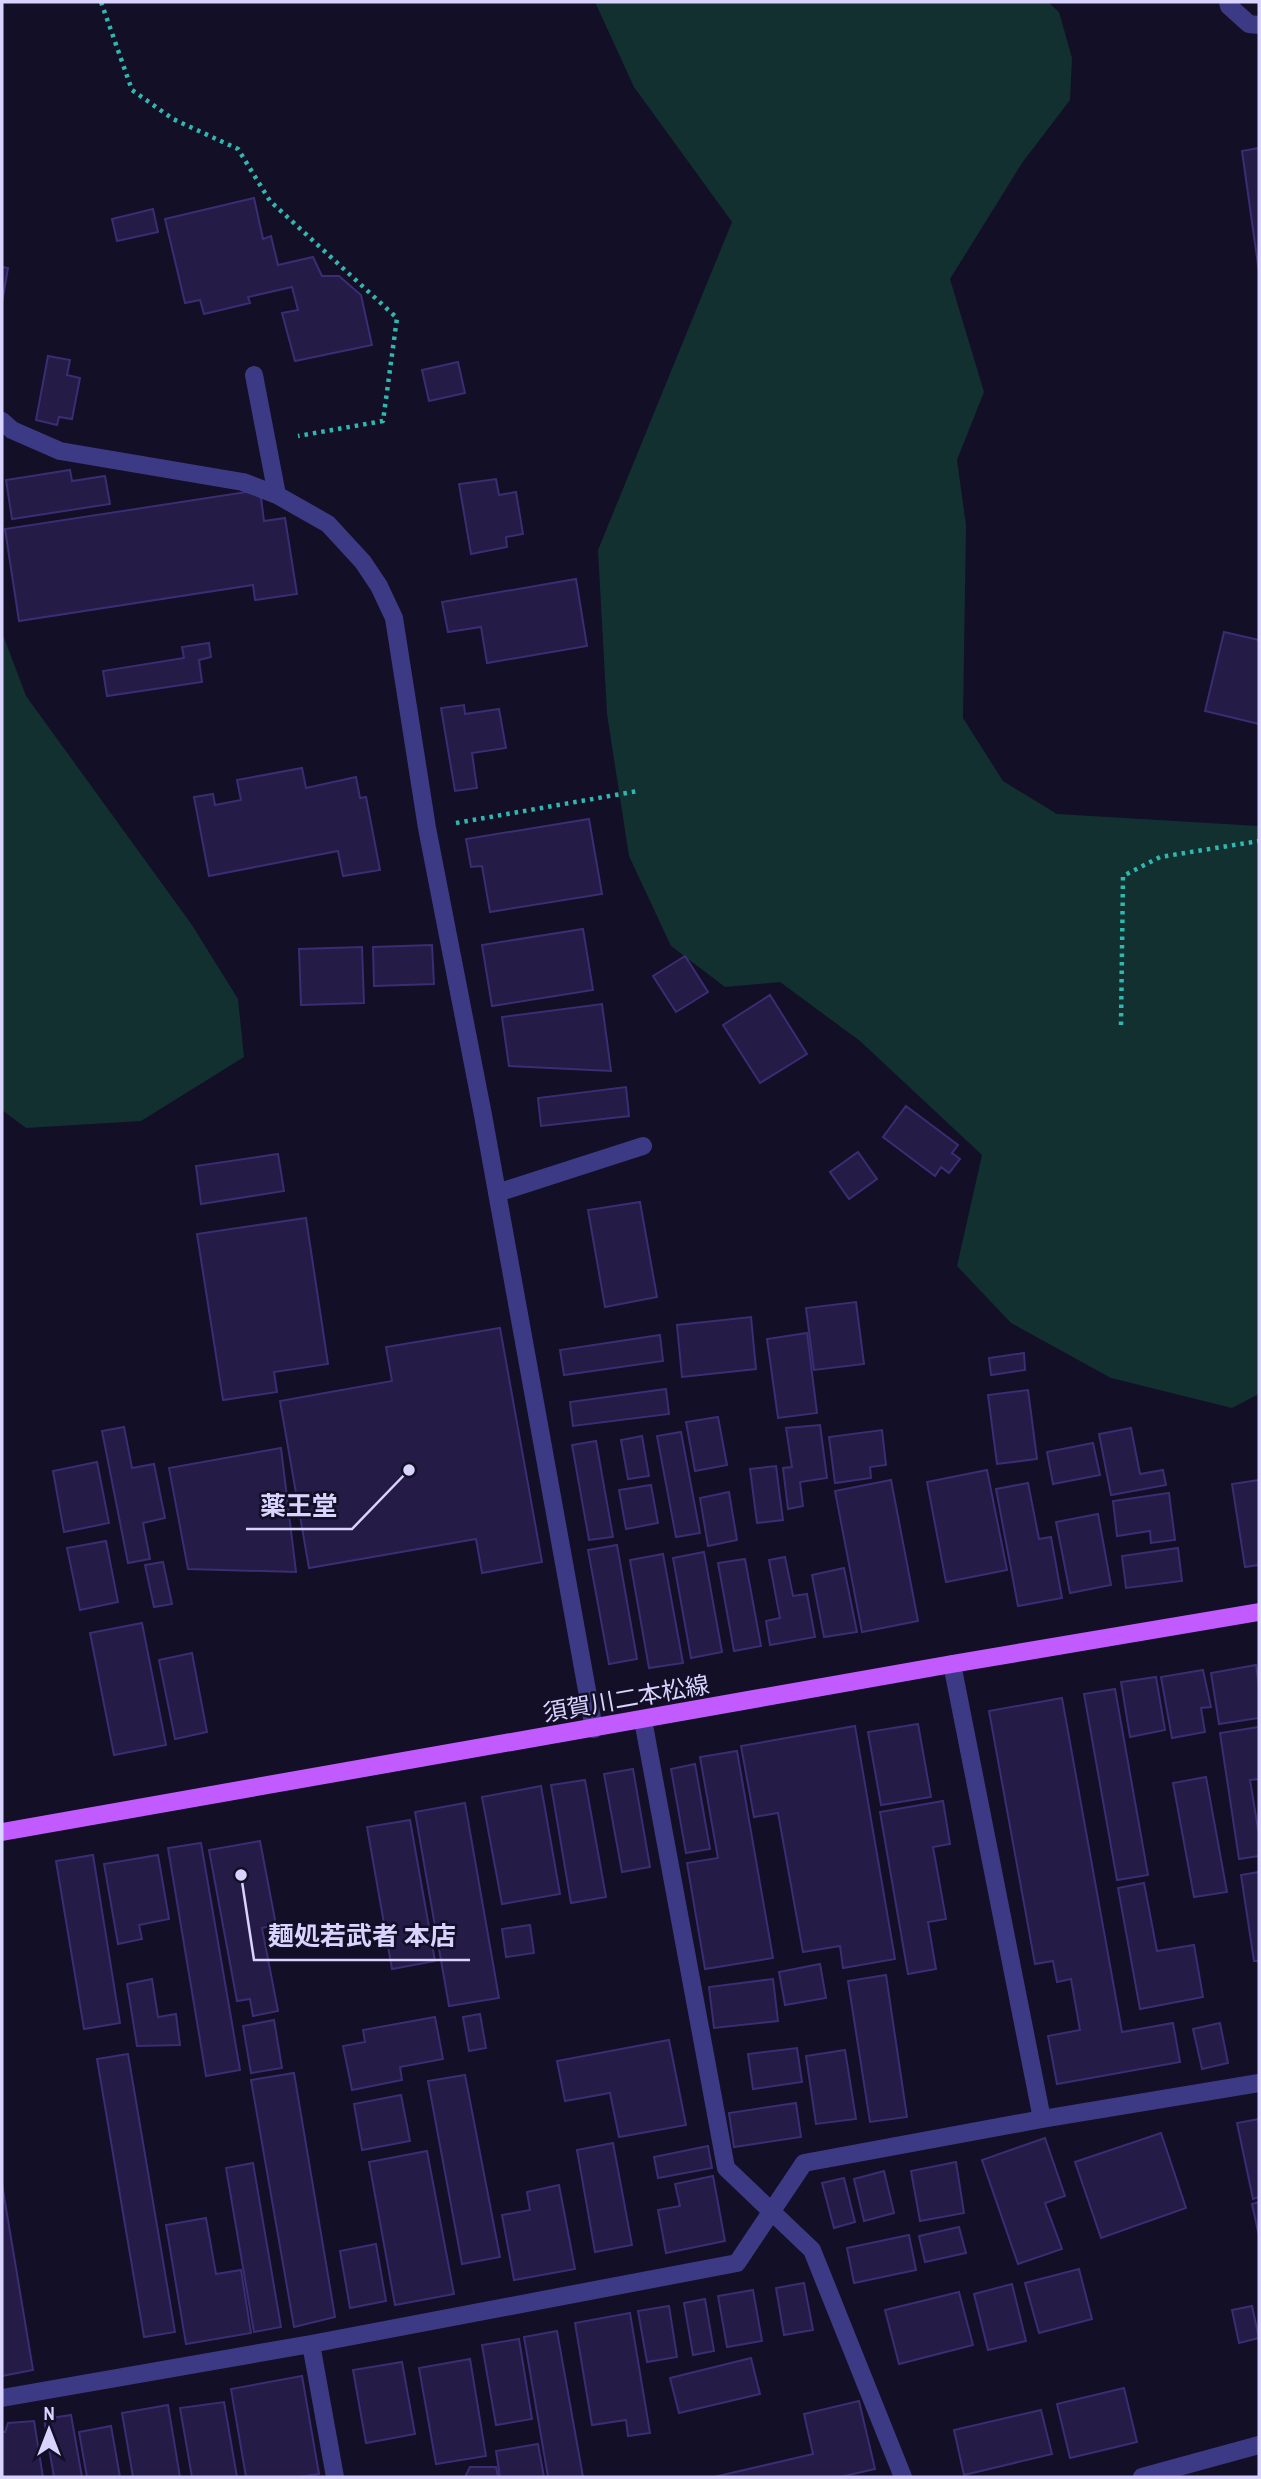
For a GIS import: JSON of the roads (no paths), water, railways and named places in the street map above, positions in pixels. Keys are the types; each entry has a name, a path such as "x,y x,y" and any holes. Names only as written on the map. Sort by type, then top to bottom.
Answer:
{"main road":[{"name":"須賀川二本松線","path":"2,1832 1259,1612"}],"street":[{"path":"1228,2 1249,24 1259,25"},
{"path":"254,375 276,495"},
{"path":"2,421 12,430 60,451 243,482 276,495 328,524 363,562 379,586 394,618 427,828 497,1193 594,1729"},
{"path":"497,1193 643,1146"},
{"path":"952,1664 1042,2119"},
{"path":"643,1720 726,2168 812,2250 903,2477"},
{"path":"2,2398 311,2344 737,2263 804,2163 1042,2119 1259,2083"},
{"path":"311,2344 335,2477"},
{"path":"1142,2477 1259,2445"}],"place":[{"name":"薬王堂","path":"409,1470"},
{"name":"麺処若武者 本店","path":"241,1875"}]}
